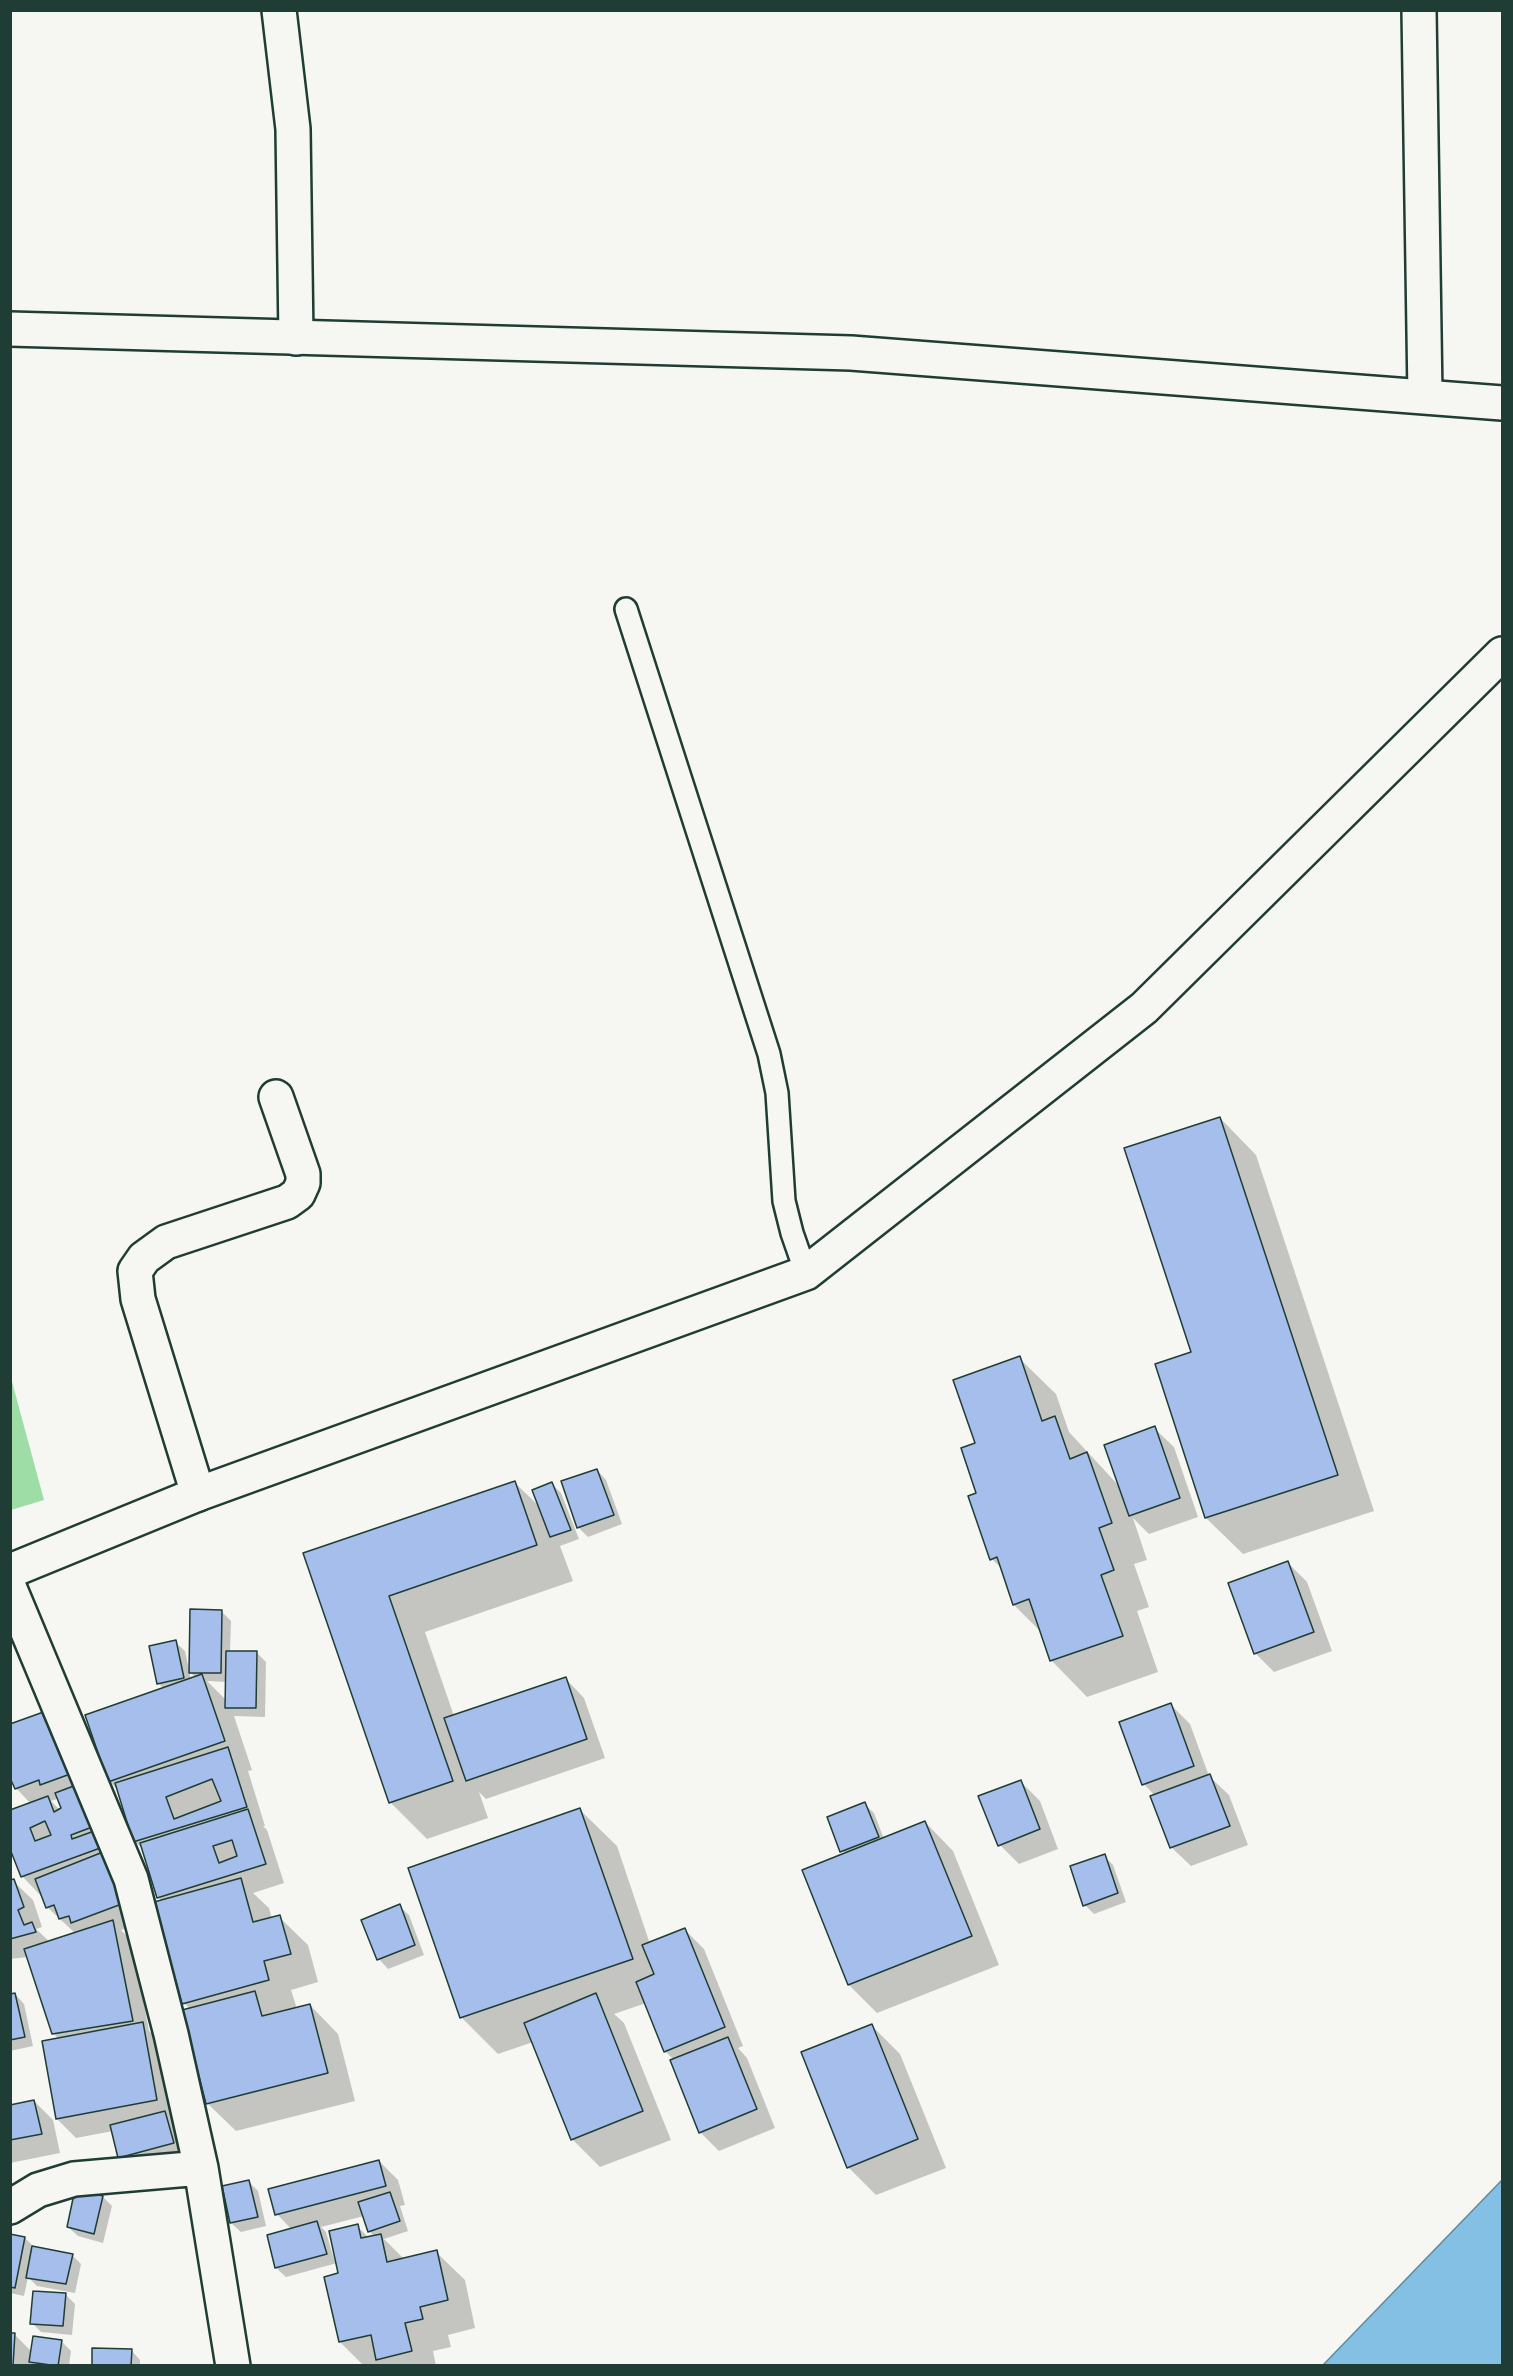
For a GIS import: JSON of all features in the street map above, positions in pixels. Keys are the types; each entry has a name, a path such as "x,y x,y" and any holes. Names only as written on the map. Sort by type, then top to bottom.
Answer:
{"street":[{"path":"279,10 293,129 296,338"},
{"path":"1419,10 1425,396"},
{"path":"10,329 851,353 1503,403"},
{"path":"10,1571 198,1494 806,1273 1144,1008 1503,654"},
{"path":"198,1494 138,1299 135,1270 144,1258 166,1242 287,1202 298,1194 303,1183 303,1174 276,1097"},
{"path":"10,1589 131,1879 171,2034 201,2168 233,2366"},
{"path":"10,2207 38,2190 74,2179 201,2168"}],"lane":[{"path":"626,609 769,1054 777,1093 784,1201 806,1273"}],"green space":[{"path":"11,1378 44,1500 10,1510"}],"water":[{"path":"1502,2180 1502,2365 1323,2365"}],"building":[{"path":"1220,1117 1338,1475 1205,1518 1155,1364 1191,1352 1124,1148"},
{"path":"1020,1356 1042,1421 1055,1416 1070,1459 1087,1452 1112,1523 1099,1528 1114,1570 1101,1575 1123,1636 1050,1661 1029,1599 1013,1605 997,1557 990,1560 968,1496 976,1493 961,1448 975,1443 953,1380"},
{"path":"1155,1426 1180,1498 1129,1516 1104,1445"},
{"path":"597,1469 614,1515 577,1528 561,1481"},
{"path":"515,1481 537,1545 389,1596 453,1781 389,1803 303,1553"},
{"path":"552,1482 571,1530 550,1537 532,1490"},
{"path":"1288,1561 1314,1632 1254,1654 1228,1583"},
{"path":"190,1609 222,1610 221,1673 189,1673"},
{"path":"176,1640 184,1678 157,1684 149,1646"},
{"path":"226,1651 257,1651 256,1708 225,1708"},
{"path":"202,1674 225,1741 108,1782 85,1715"},
{"path":"566,1677 587,1739 466,1781 444,1718"},
{"path":"1171,1703 1194,1766 1142,1785 1119,1722"},
{"path":"49,1710 73,1773 40,1785 39,1780 15,1789 10,1778 10,1724"},
{"path":"228,1747 247,1807 133,1842 115,1783","holes":["212,1779 221,1801 174,1819 166,1797"]},
{"path":"1210,1774 1230,1826 1170,1848 1150,1796"},
{"path":"1021,1780 1040,1829 998,1846 978,1796"},
{"path":"79,1784 95,1826 71,1835 72,1839 97,1830 103,1847 21,1877 10,1849 10,1810 48,1796 54,1812 61,1808 55,1793","holes":["45,1821 51,1835 35,1841 30,1828"]},
{"path":"865,1802 879,1837 840,1852 827,1817"},
{"path":"580,1808 633,1959 460,2018 408,1868"},
{"path":"248,1809 266,1864 157,1898 140,1843","holes":["232,1840 237,1856 219,1863 213,1846"]},
{"path":"925,1821 972,1936 848,1985 802,1870"},
{"path":"108,1850 127,1902 71,1923 69,1916 59,1919 54,1905 46,1908 35,1879"},
{"path":"1105,1854 1118,1893 1083,1906 1070,1866"},
{"path":"241,1878 253,1922 280,1915 291,1954 264,1961 269,1980 182,2004 154,1902"},
{"path":"14,1879 24,1907 18,1910 24,1925 32,1922 36,1932 10,1939 10,1880"},
{"path":"400,1904 415,1945 377,1960 361,1920"},
{"path":"113,1920 133,2021 52,2034 24,1949"},
{"path":"685,1928 725,2027 664,2052 636,1982 654,1974 642,1945"},
{"path":"255,1991 262,2016 310,2004 328,2073 206,2104 182,2010"},
{"path":"15,1993 25,2037 10,2040 10,1994"},
{"path":"596,1993 643,2111 571,2140 524,2023"},
{"path":"143,2022 157,2100 56,2119 42,2041"},
{"path":"872,2024 918,2139 847,2168 801,2052"},
{"path":"728,2037 757,2109 699,2133 670,2060"},
{"path":"34,2100 42,2134 10,2140 10,2105"},
{"path":"165,2111 174,2143 118,2158 110,2125"},
{"path":"379,2160 386,2186 275,2215 268,2189"},
{"path":"249,2180 258,2217 230,2223 222,2186"},
{"path":"75,2189 103,2196 94,2234 67,2227"},
{"path":"390,2192 400,2221 368,2232 358,2202"},
{"path":"317,2221 327,2254 275,2268 267,2235"},
{"path":"358,2224 361,2238 381,2234 387,2262 437,2250 448,2300 420,2307 423,2319 405,2323 412,2351 376,2360 371,2335 339,2342 324,2277 338,2273 329,2231"},
{"path":"10,2234 25,2237 15,2288 10,2287"},
{"path":"32,2246 73,2254 66,2284 26,2278"},
{"path":"33,2291 66,2293 63,2326 30,2324"},
{"path":"10,2333 15,2333 13,2366 10,2366"},
{"path":"33,2336 62,2340 58,2366 29,2362"},
{"path":"92,2348 132,2349 131,2366 92,2366"}]}
